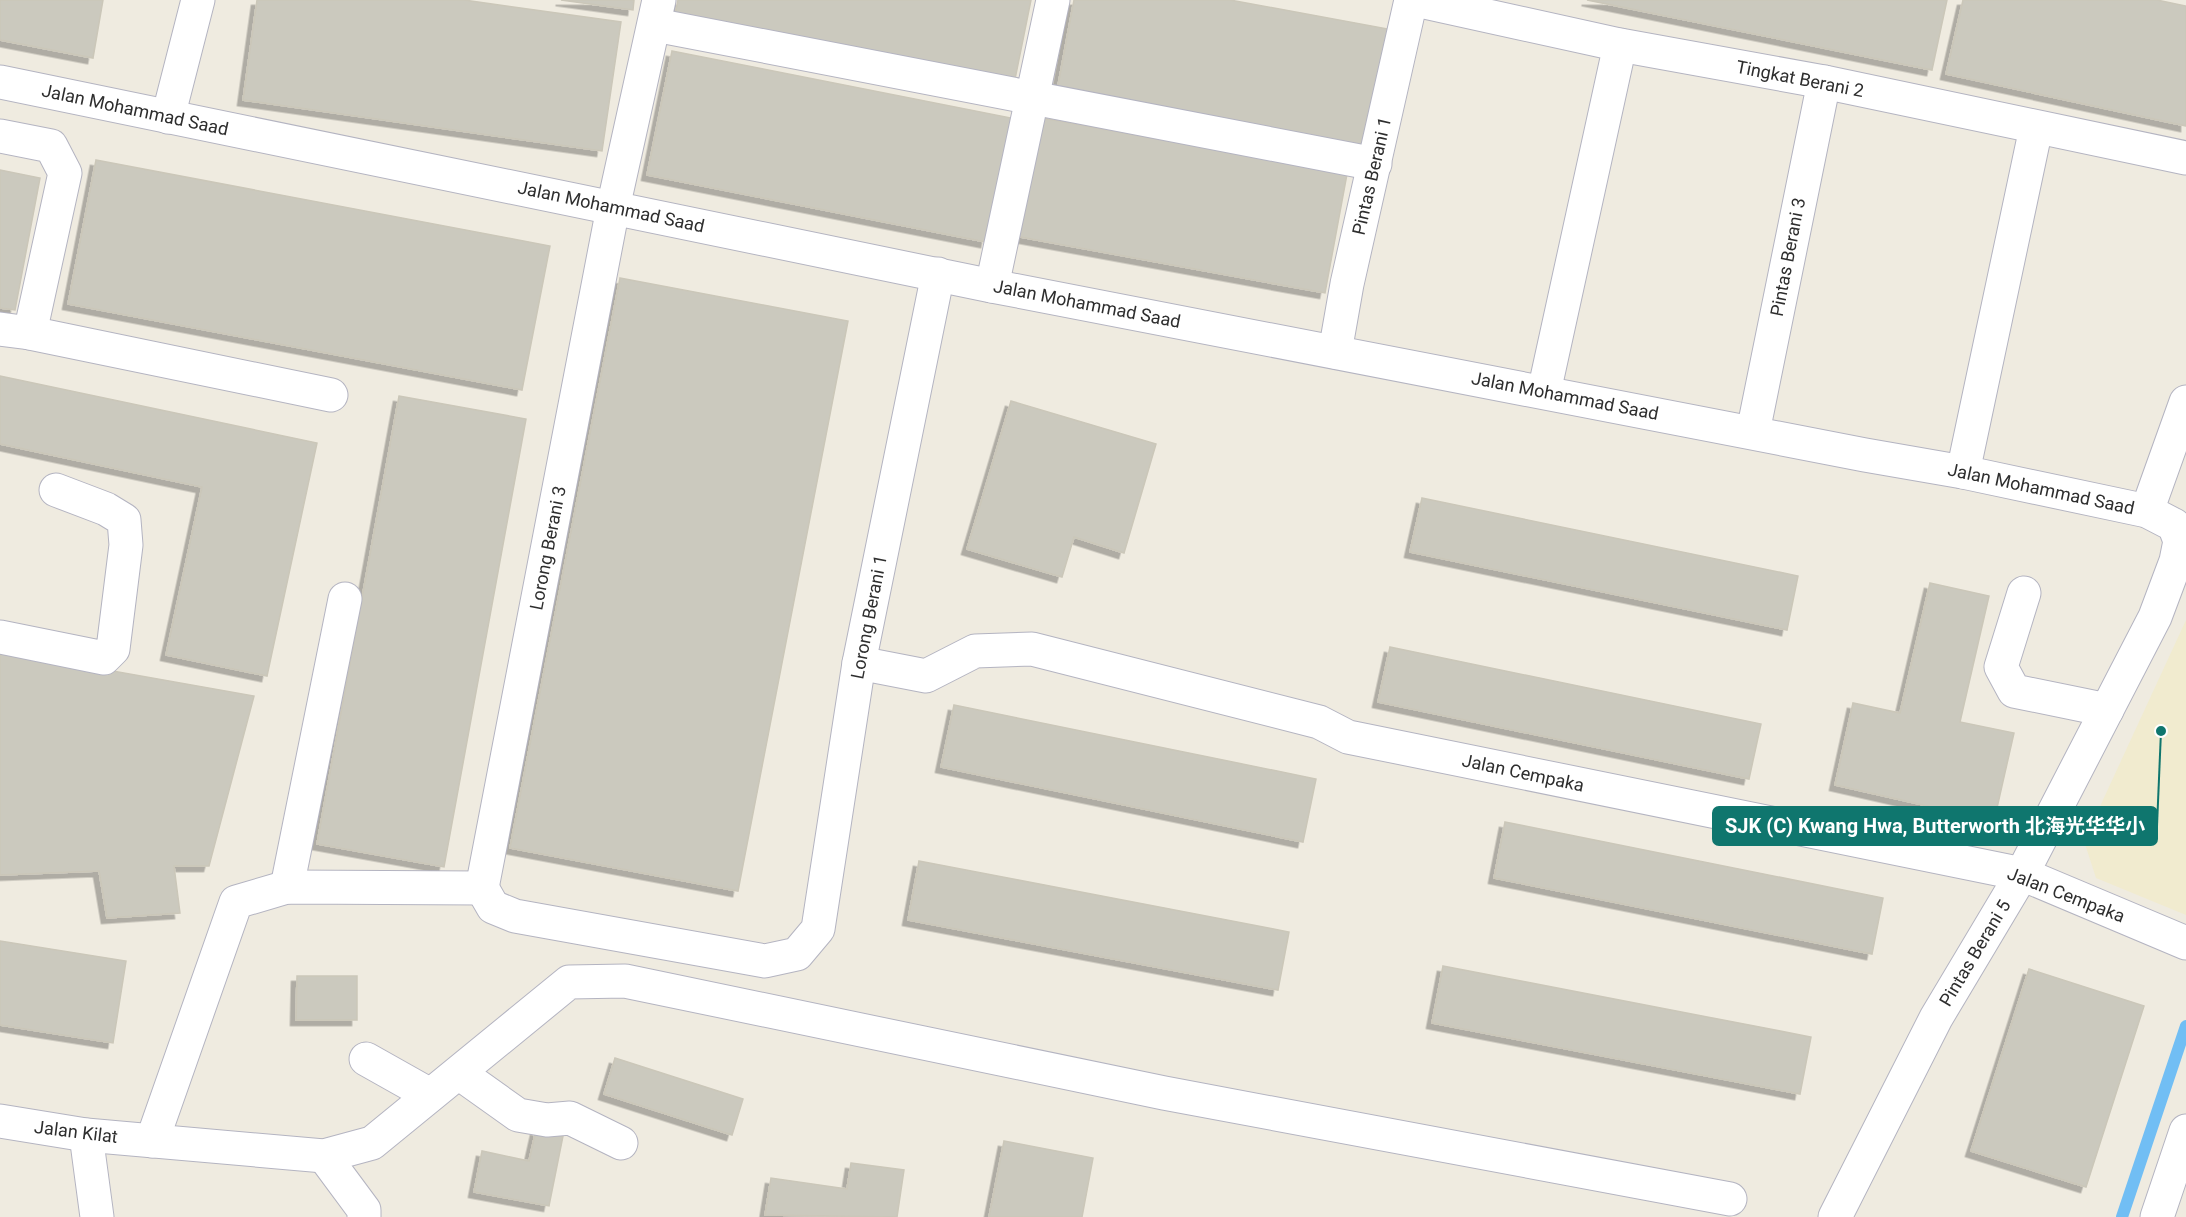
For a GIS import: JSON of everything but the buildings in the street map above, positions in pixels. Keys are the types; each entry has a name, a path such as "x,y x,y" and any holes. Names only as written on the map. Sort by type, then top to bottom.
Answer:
{"street":[{"path":"168,117 198,0"},
{"path":"992,286 1053,0"},
{"name":"Tingkat Berani 2","path":"1413,0 1620,45 1824,82 2186,158"},
{"name":"Pintas Berani 1","path":"1335,352 1347,285 1413,0"},
{"path":"657,13 1033,99 1375,164"},
{"name":"Lorong Berani 3","path":"482,888 613,208 657,13"},
{"path":"1544,392 1620,45"},
{"name":"Jalan Mohammad Saad","path":"0,82 992,286 1963,472 2160,518"},
{"name":"Pintas Berani 3","path":"1753,432 1824,82"},
{"path":"1963,472 2036,128"},
{"path":"0,136 51,146 65,173 15,331 331,395"},
{"name":"Lorong Berani 1","path":"482,888 493,907 515,916 765,961 797,954 818,929 859,663 938,274"},
{"name":"Pintas Berani 5","path":"1835,1217 1936,1018 2022,874 2155,616 2176,561 2180,541 2160,518 2186,402"},
{"path":"0,637 104,658 114,649 126,545 124,520 106,509 56,490"},
{"path":"2024,593 2001,667 2014,691 2108,710"},
{"path":"288,887 345,599"},
{"name":"Jalan Cempaka","path":"859,663 926,676 975,651 1032,650 1319,722 1348,737 2022,874 2186,943"},
{"path":"152,1141 236,902 288,887 482,888"},
{"path":"364,1217 364,1210 324,1156 372,1143 569,981 625,981 1164,1093 1730,1200"},
{"path":"366,1059 430,1095"},
{"path":"459,1073 518,1115 547,1120 570,1118 621,1143"},
{"name":"Jalan Kilat","path":"0,1122 86,1135 324,1156"},
{"path":"2157,1217 2186,1133"},
{"path":"86,1135 97,1217"}],"shaded area":[{"path":"2186,620 2186,915 2096,878 2084,841"}],"waterway":[{"path":"2122,1217 2186,1026"}],"place":[{"name":"SJK (C) Kwang Hwa, Butterworth 北海光华华小","path":"2161,731"}]}
